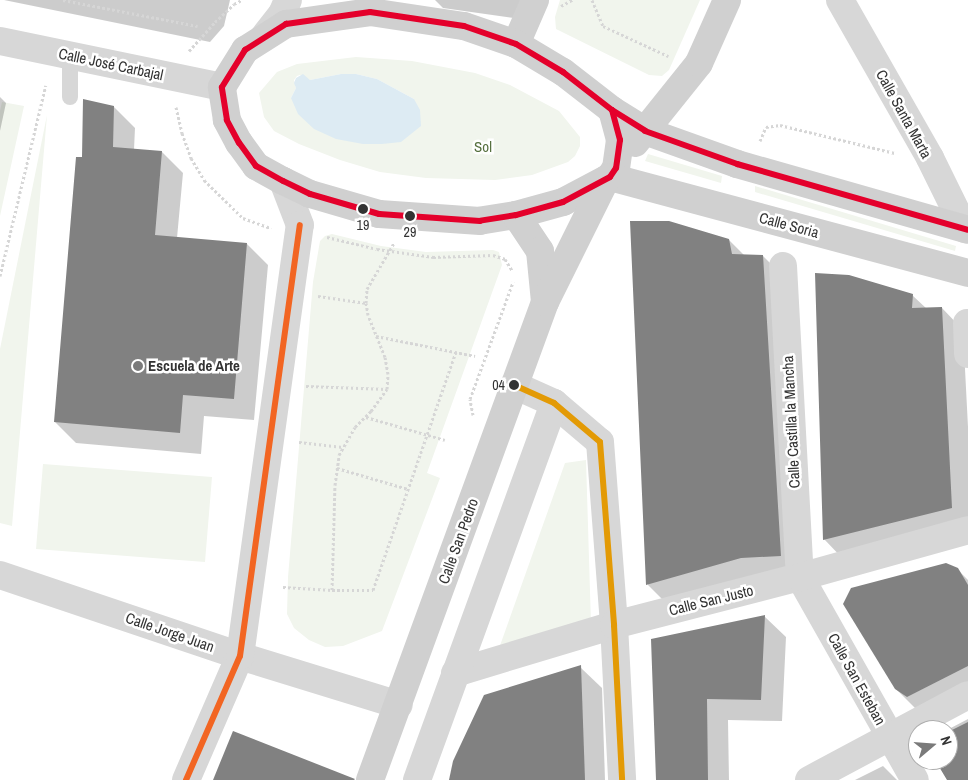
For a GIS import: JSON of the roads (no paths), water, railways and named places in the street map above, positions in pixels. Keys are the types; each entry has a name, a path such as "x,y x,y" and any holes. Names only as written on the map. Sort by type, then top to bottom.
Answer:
{"main road":[{"path":"516,44 535,0"},
{"path":"727,0 699,63 645,130 611,174 563,202 516,215 480,221 379,214 327,199 283,181 256,166 239,143 227,120 222,87 245,50 286,24 360,6 464,26 516,44 563,72 612,110 645,130 737,164 966,230"},
{"path":"611,174 620,140 612,110"},
{"name":"Calle Soria","path":"611,174 968,273"},
{"name":"Calle San Pedro","path":"370,780 545,302 611,174"},
{"name":"Calle San Pedro","path":"516,215 540,251 545,302"}],"street":[{"path":"263,38 282,14 288,0"},
{"name":"Calle Santa Marta","path":"840,0 916,134 966,230"},
{"name":"Calle José Carbajal","path":"0,41 222,87"},
{"path":"186,780 240,656 300,224 283,181"},
{"path":"300,224 327,199"},
{"name":"Calle Castilla la Mancha","path":"783,266 800,577"},
{"path":"966,323 968,354"},
{"path":"514,385 554,403 600,442 614,625 622,780"},
{"path":"416,780 554,403"},
{"name":"Calle San Justo","path":"456,673 614,625 800,577 968,530"},
{"name":"Calle Jorge Juan","path":"0,575 240,656 399,705"},
{"name":"Calle San Esteban","path":"800,577 915,780"},
{"path":"809,780 968,695"}],"lane":[{"path":"70,56 70,97"}],"place":[{"name":"19","path":"363,209"},
{"name":"29","path":"410,216"},
{"name":"Escuela de Arte","path":"138,366"},
{"name":"04","path":"514,385"}],"park label":[{"name":"Sol","path":"483,147"}]}
